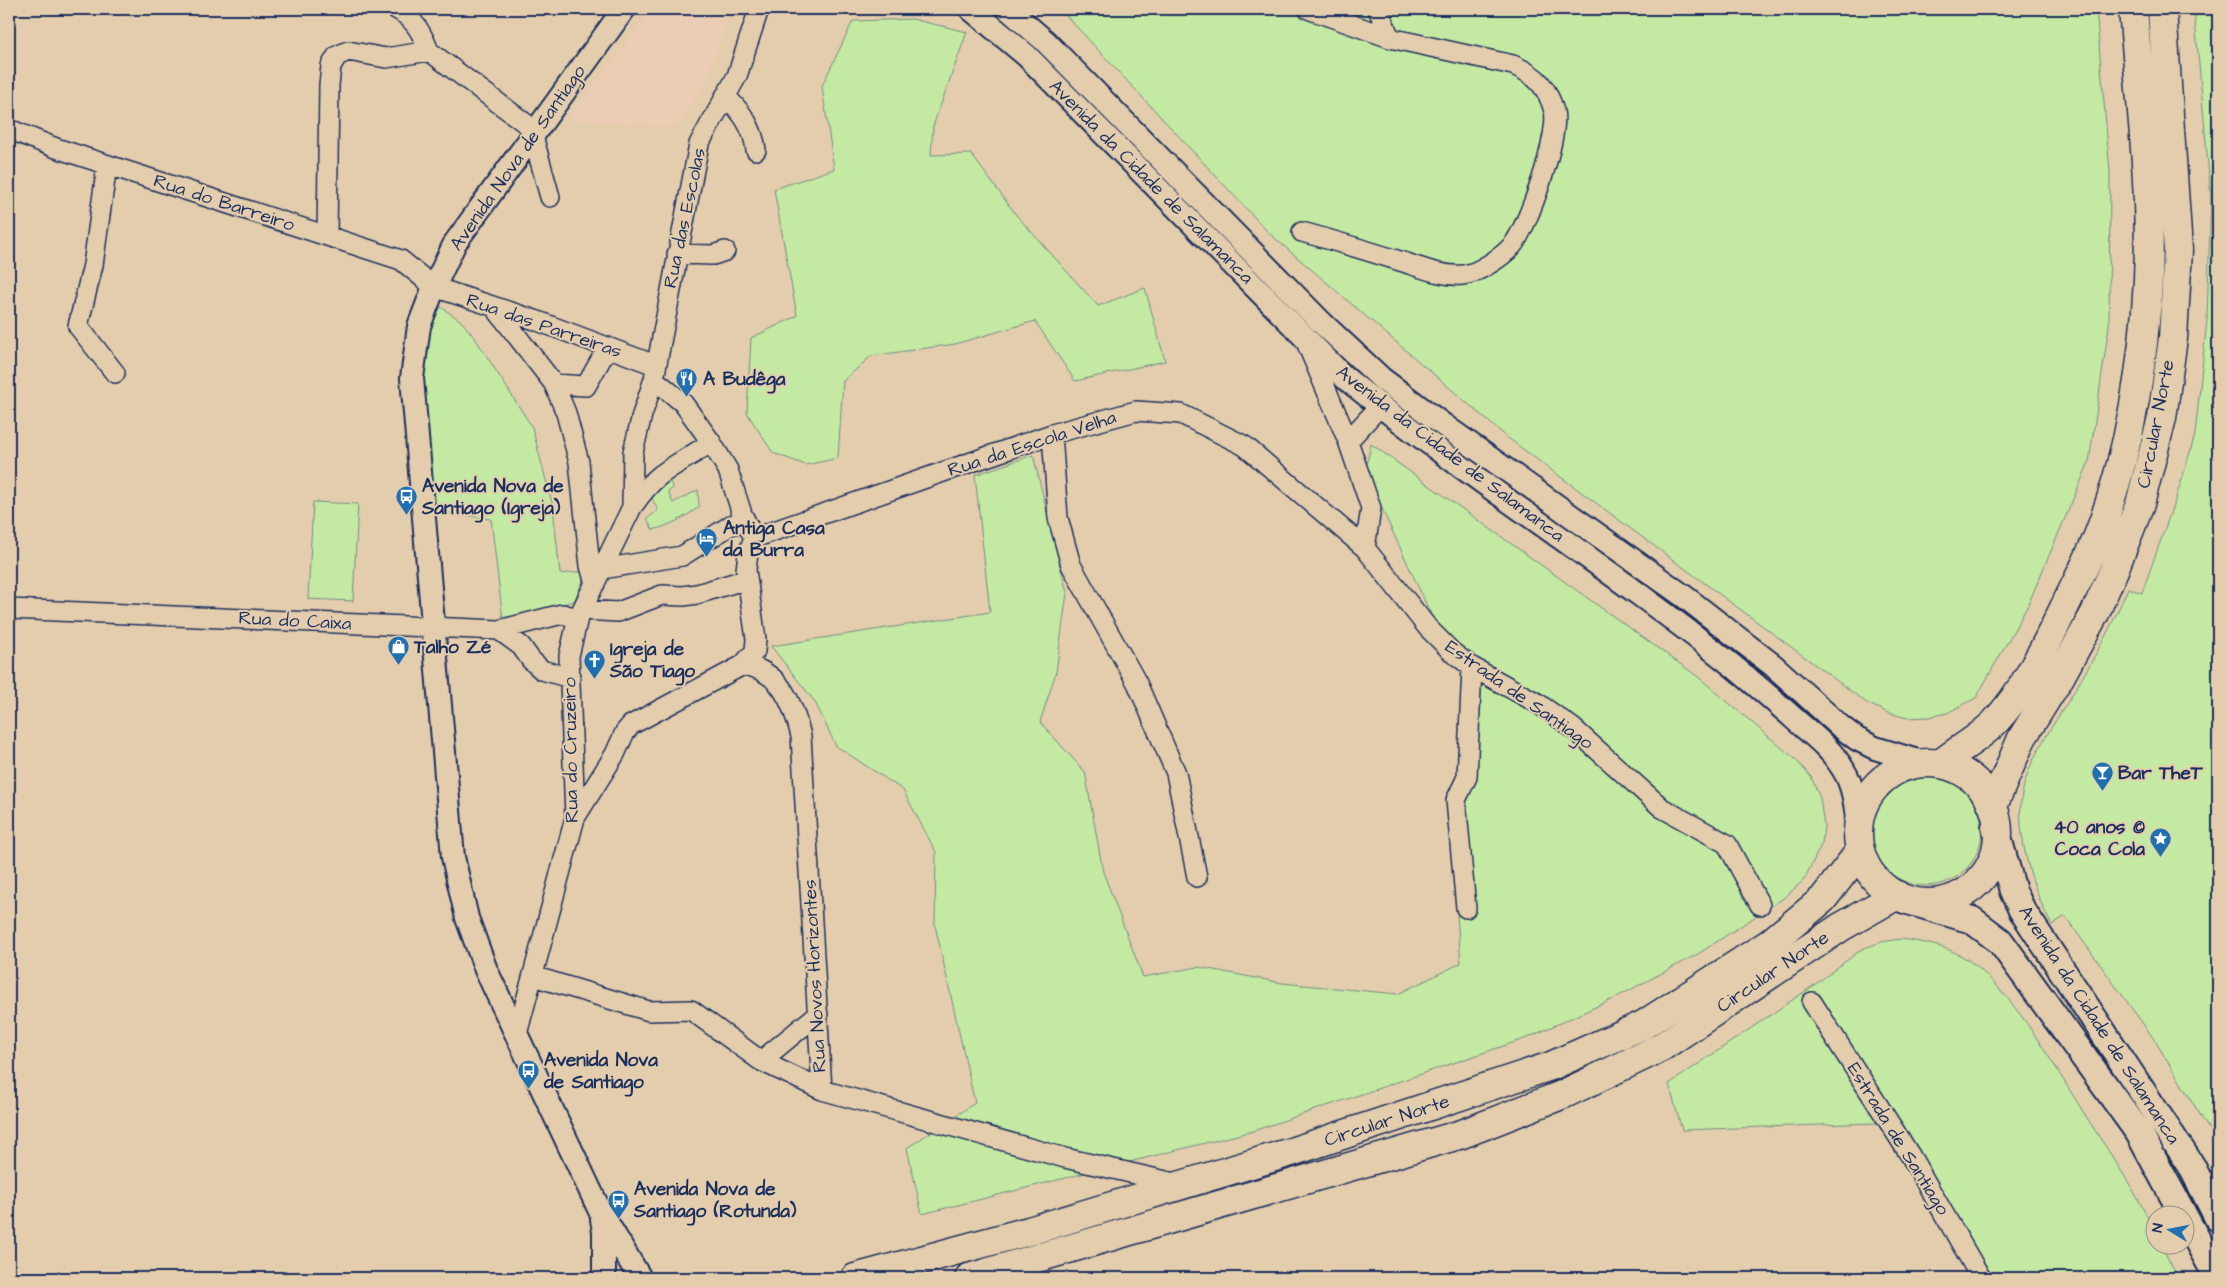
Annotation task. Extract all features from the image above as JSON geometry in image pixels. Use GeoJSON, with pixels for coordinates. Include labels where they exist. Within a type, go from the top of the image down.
{"type":"FeatureCollection","features":[{"type":"Feature","properties":{"kind":"main road","name":"Circular Norte"},"geometry":{"type":"LineString","coordinates":[[1932,763],[1955,752],[1979,737],[1995,723],[2008,707],[2037,661],[2082,572],[2101,528],[2129,431],[2138,380],[2148,278],[2145,166],[2133,9]]}},
{"type":"Feature","properties":{"kind":"main road","name":"Circular Norte"},"geometry":{"type":"LineString","coordinates":[[1994,816],[2022,738],[2082,637],[2114,570],[2140,504],[2162,418],[2175,319],[2178,250],[2162,9]]}},
{"type":"Feature","properties":{"kind":"main road"},"geometry":{"type":"LineString","coordinates":[[1932,763],[1966,774],[1982,787],[1994,816],[1996,850],[1987,871],[1971,888],[1951,900],[1928,903],[1901,897],[1885,889],[1869,872],[1859,839],[1863,808],[1877,785],[1887,776],[1905,767],[1932,763]]}},
{"type":"Feature","properties":{"kind":"main road","name":"Avenida da Cidade de Salamanca"},"geometry":{"type":"LineString","coordinates":[[1994,816],[2014,891],[2022,910],[2191,1165],[2218,1218]]}},
{"type":"Feature","properties":{"kind":"main road","name":"Circular Norte"},"geometry":{"type":"LineString","coordinates":[[855,1278],[1029,1232],[1294,1151],[1551,1066],[1643,1025],[1770,943],[1823,899],[1859,839]]}},
{"type":"Feature","properties":{"kind":"main road","name":"Circular Norte"},"geometry":{"type":"LineString","coordinates":[[969,1278],[1462,1134],[1564,1094],[1660,1048],[1841,926],[1901,897]]}},
{"type":"Feature","properties":{"kind":"main road","name":"Avenida da Cidade de Salamanca"},"geometry":{"type":"LineString","coordinates":[[1901,897],[1972,920],[2000,941],[2139,1133],[2177,1204]]}},
{"type":"Feature","properties":{"kind":"main road","name":"Avenida da Cidade de Salamanca"},"geometry":{"type":"LineString","coordinates":[[2194,1234],[2218,1278]]}},
{"type":"Feature","properties":{"kind":"street"},"geometry":{"type":"LineString","coordinates":[[396,9],[413,22],[422,34],[429,51],[535,134],[550,197]]}},
{"type":"Feature","properties":{"kind":"street","name":"Avenida Nova de Santiago"},"geometry":{"type":"LineString","coordinates":[[624,9],[455,242],[434,287],[419,326],[412,378],[453,857],[467,918],[486,970],[600,1211],[640,1278]]}},
{"type":"Feature","properties":{"kind":"street","name":"Rua das Escolas"},"geometry":{"type":"LineString","coordinates":[[632,507],[633,452],[654,372],[699,144],[737,76],[759,9]]}},
{"type":"Feature","properties":{"kind":"street","name":"Avenida da Cidade de Salamanca"},"geometry":{"type":"LineString","coordinates":[[971,9],[1027,56],[1344,377],[1525,514],[1675,620],[1754,683],[1824,745],[1844,770],[1854,798],[1859,839]]}},
{"type":"Feature","properties":{"kind":"street","name":"Avenida da Cidade de Salamanca"},"geometry":{"type":"LineString","coordinates":[[1008,9],[1044,41],[1322,323],[1382,379],[1685,597],[1774,666],[1841,727],[1857,739],[1875,748],[1932,763]]}},
{"type":"Feature","properties":{"kind":"street"},"geometry":{"type":"LineString","coordinates":[[1302,232],[1438,272],[1464,275],[1490,264],[1512,246],[1527,216],[1552,146],[1555,113],[1546,91],[1532,74],[1513,65],[1390,38],[1308,9]]}},
{"type":"Feature","properties":{"kind":"street"},"geometry":{"type":"LineString","coordinates":[[1378,9],[1390,38]]}},
{"type":"Feature","properties":{"kind":"street"},"geometry":{"type":"LineString","coordinates":[[327,236],[331,66],[337,56],[348,51],[386,58],[429,51]]}},
{"type":"Feature","properties":{"kind":"street"},"geometry":{"type":"LineString","coordinates":[[725,96],[737,107],[750,127],[756,150]]}},
{"type":"Feature","properties":{"kind":"street","name":"Rua do Barreiro"},"geometry":{"type":"LineString","coordinates":[[9,129],[107,165],[401,260],[434,287]]}},
{"type":"Feature","properties":{"kind":"street"},"geometry":{"type":"LineString","coordinates":[[107,165],[93,265],[78,326],[115,373]]}},
{"type":"Feature","properties":{"kind":"street"},"geometry":{"type":"LineString","coordinates":[[677,254],[713,255],[725,251]]}},
{"type":"Feature","properties":{"kind":"street","name":"Rua das Parreiras"},"geometry":{"type":"LineString","coordinates":[[434,287],[522,316],[608,348],[654,372],[683,402],[728,470],[733,491],[754,538]]}},
{"type":"Feature","properties":{"kind":"street"},"geometry":{"type":"LineString","coordinates":[[496,309],[554,384],[566,413],[579,462],[590,566],[598,577],[682,556],[731,526],[745,521]]}},
{"type":"Feature","properties":{"kind":"street"},"geometry":{"type":"LineString","coordinates":[[1305,338],[1348,441],[1371,508],[1366,548]]}},
{"type":"Feature","properties":{"kind":"street"},"geometry":{"type":"LineString","coordinates":[[554,384],[586,386],[608,348]]}},
{"type":"Feature","properties":{"kind":"street"},"geometry":{"type":"LineString","coordinates":[[1348,441],[1380,406]]}},
{"type":"Feature","properties":{"kind":"street","name":"Rua da Escola Velha"},"geometry":{"type":"LineString","coordinates":[[754,538],[1052,434],[1136,411],[1181,414],[1245,446],[1366,548]]}},
{"type":"Feature","properties":{"kind":"street"},"geometry":{"type":"LineString","coordinates":[[1052,434],[1058,518],[1070,565],[1137,683],[1176,773],[1197,877]]}},
{"type":"Feature","properties":{"kind":"street"},"geometry":{"type":"LineString","coordinates":[[632,507],[647,487],[660,476],[711,442]]}},
{"type":"Feature","properties":{"kind":"street","name":"Rua do Cruzeiro"},"geometry":{"type":"LineString","coordinates":[[517,1034],[575,818],[569,656],[580,614],[632,507]]}},
{"type":"Feature","properties":{"kind":"street"},"geometry":{"type":"LineString","coordinates":[[575,818],[615,754],[625,732],[631,725],[743,665],[755,651],[756,639],[746,570],[748,553],[754,538]]}},
{"type":"Feature","properties":{"kind":"street","name":"Estrada de Santiago"},"geometry":{"type":"LineString","coordinates":[[1366,548],[1428,628],[1452,652],[1472,667],[1553,714],[1573,728],[1662,808],[1727,844],[1760,905]]}},
{"type":"Feature","properties":{"kind":"street","name":"Rua do Caixa"},"geometry":{"type":"LineString","coordinates":[[9,609],[499,630],[562,614],[618,612],[662,595],[683,596],[697,594],[747,578]]}},
{"type":"Feature","properties":{"kind":"street"},"geometry":{"type":"LineString","coordinates":[[499,630],[520,646],[542,670],[570,678]]}},
{"type":"Feature","properties":{"kind":"street","name":"Rua Novos Horizontes"},"geometry":{"type":"LineString","coordinates":[[533,976],[649,1010],[691,1010],[761,1061],[822,1090],[801,736],[795,712],[786,691],[766,672],[755,666],[743,665]]}},
{"type":"Feature","properties":{"kind":"street"},"geometry":{"type":"LineString","coordinates":[[1466,908],[1456,800],[1467,777],[1472,667]]}},
{"type":"Feature","properties":{"kind":"street","name":"Estrada de Santiago"},"geometry":{"type":"LineString","coordinates":[[1812,1002],[1910,1154],[1981,1278]]}},
{"type":"Feature","properties":{"kind":"street"},"geometry":{"type":"LineString","coordinates":[[761,1061],[818,1014]]}},
{"type":"Feature","properties":{"kind":"street"},"geometry":{"type":"LineString","coordinates":[[822,1090],[1065,1158],[1183,1185]]}},
{"type":"Feature","properties":{"kind":"street","name":"Avenida Nova de Santiago"},"geometry":{"type":"LineString","coordinates":[[600,1211],[604,1232],[604,1278]]}},
{"type":"Feature","properties":{"kind":"shaded area"},"geometry":{"type":"Polygon","coordinates":[[[652,9],[731,9],[704,85],[677,128],[568,120],[652,9]]]}},
{"type":"Feature","properties":{"kind":"green space"},"geometry":{"type":"Polygon","coordinates":[[[1060,9],[2096,9],[2110,172],[2109,326],[2089,462],[2027,607],[1976,698],[1947,713],[1929,717],[1908,718],[1888,713],[1867,703],[1508,438],[1270,234],[1060,9]]]}},
{"type":"Feature","properties":{"kind":"green space"},"geometry":{"type":"Polygon","coordinates":[[[2194,9],[2218,9],[2218,1144],[2154,1039],[2065,916],[2052,925],[2038,896],[2027,861],[2023,843],[2020,809],[2026,779],[2037,752],[2097,653],[2128,588],[2142,593],[2180,486],[2195,435],[2207,320],[2211,198],[2194,9]]]}},
{"type":"Feature","properties":{"kind":"green space"},"geometry":{"type":"Polygon","coordinates":[[[912,19],[967,32],[933,126],[931,155],[971,154],[1017,216],[1098,306],[1145,288],[1165,361],[1075,381],[1035,321],[955,344],[871,356],[843,381],[838,458],[806,465],[773,453],[747,413],[751,338],[797,316],[774,189],[834,169],[822,86],[853,21],[912,19]]]}},
{"type":"Feature","properties":{"kind":"green space"},"geometry":{"type":"Polygon","coordinates":[[[441,307],[461,321],[475,338],[532,427],[553,507],[560,574],[587,571],[574,601],[503,620],[491,519],[449,513],[433,514],[422,383],[430,325],[441,307]]]}},
{"type":"Feature","properties":{"kind":"green space"},"geometry":{"type":"Polygon","coordinates":[[[1371,444],[1697,676],[1795,759],[1811,777],[1820,798],[1824,826],[1822,843],[1804,880],[1785,897],[1698,954],[1613,999],[1527,1038],[1253,1131],[922,1214],[907,1148],[975,1103],[935,925],[936,852],[903,790],[836,746],[815,702],[771,646],[990,612],[975,475],[1033,455],[1067,593],[1056,672],[1040,722],[1085,772],[1103,872],[1143,977],[1198,967],[1282,983],[1398,994],[1461,963],[1457,915],[1476,908],[1464,802],[1478,664],[1436,625],[1377,498],[1366,468],[1371,444]]]}},
{"type":"Feature","properties":{"kind":"green space"},"geometry":{"type":"Polygon","coordinates":[[[666,475],[673,488],[668,492],[673,503],[698,490],[699,507],[677,521],[653,530],[647,519],[658,510],[648,491],[666,475]]]}},
{"type":"Feature","properties":{"kind":"green space"},"geometry":{"type":"Polygon","coordinates":[[[313,502],[358,504],[353,601],[308,599],[313,502]]]}},
{"type":"Feature","properties":{"kind":"green space"},"geometry":{"type":"Polygon","coordinates":[[[1926,774],[1947,778],[1966,790],[1978,809],[1982,830],[1978,851],[1966,870],[1947,882],[1926,886],[1905,882],[1886,870],[1874,851],[1870,830],[1874,809],[1886,790],[1905,778],[1926,774]]]}},
{"type":"Feature","properties":{"kind":"green space"},"geometry":{"type":"Polygon","coordinates":[[[1900,939],[1944,948],[1974,964],[1998,988],[2013,1005],[2040,1043],[2132,1188],[2144,1210],[2144,1254],[2166,1254],[2178,1278],[1989,1278],[1901,1122],[1682,1130],[1669,1084],[1813,986],[1862,949],[1881,942],[1900,939]]]}},
{"type":"Feature","properties":{"kind":"place","name":"A Budêga"},"geometry":{"type":"Point","coordinates":[687,398]}},
{"type":"Feature","properties":{"kind":"place","name":"Avenida Nova de Santiago (Igreja)"},"geometry":{"type":"Point","coordinates":[406,516]}},
{"type":"Feature","properties":{"kind":"place","name":"Antiga Casa da Burra"},"geometry":{"type":"Point","coordinates":[707,558]}},
{"type":"Feature","properties":{"kind":"place","name":"Talho Zé"},"geometry":{"type":"Point","coordinates":[398,666]}},
{"type":"Feature","properties":{"kind":"place","name":"Igreja de São Tiago"},"geometry":{"type":"Point","coordinates":[594,679]}},
{"type":"Feature","properties":{"kind":"place","name":"Bar TheT"},"geometry":{"type":"Point","coordinates":[2102,792]}},
{"type":"Feature","properties":{"kind":"place","name":"40 anos © Coca Cola"},"geometry":{"type":"Point","coordinates":[2161,857]}},
{"type":"Feature","properties":{"kind":"place","name":"Avenida Nova de Santiago"},"geometry":{"type":"Point","coordinates":[528,1090]}},
{"type":"Feature","properties":{"kind":"place","name":"Avenida Nova de Santiago (Rotunda)"},"geometry":{"type":"Point","coordinates":[618,1219]}}]}
